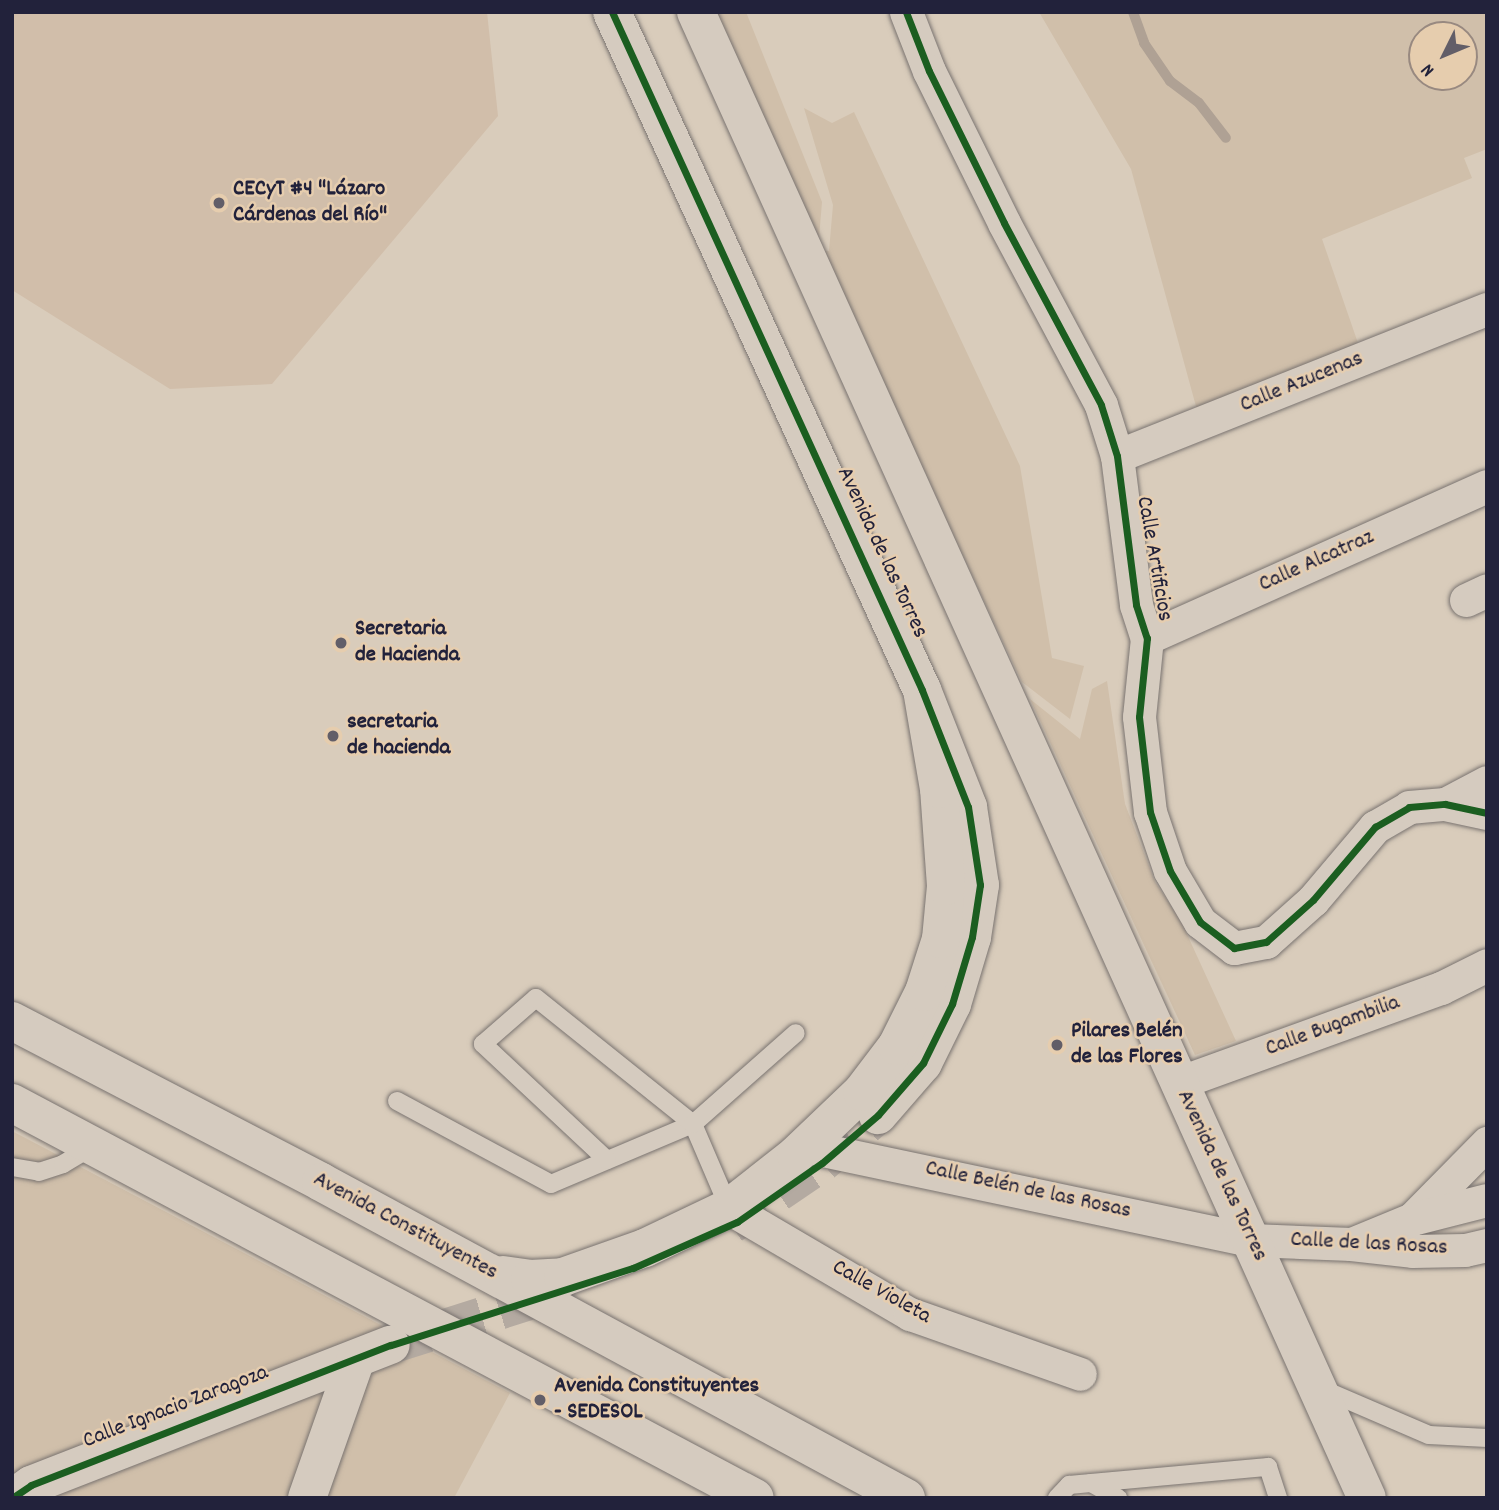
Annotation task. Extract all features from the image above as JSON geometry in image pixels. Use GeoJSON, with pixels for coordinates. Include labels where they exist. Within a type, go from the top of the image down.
{"type":"FeatureCollection","features":[{"type":"Feature","properties":{"kind":"main road","name":"Avenida de las Torres"},"geometry":{"type":"LineString","coordinates":[[612,12],[922,690],[968,807],[980,885],[972,937],[952,1004],[923,1063],[878,1115]]}},
{"type":"Feature","properties":{"kind":"main road","name":"Avenida de las Torres"},"geometry":{"type":"LineString","coordinates":[[696,12],[1367,1498]]}},
{"type":"Feature","properties":{"kind":"main road"},"geometry":{"type":"LineString","coordinates":[[487,1272],[530,1279],[563,1277],[645,1248],[729,1208],[804,1146],[862,1092],[897,1046],[924,992],[941,939],[946,886],[939,789],[922,690]]}},
{"type":"Feature","properties":{"kind":"main road","name":"Avenida Constituyentes"},"geometry":{"type":"LineString","coordinates":[[12,1021],[487,1272],[906,1498]]}},
{"type":"Feature","properties":{"kind":"main road"},"geometry":{"type":"LineString","coordinates":[[12,1103],[755,1498]]}},
{"type":"Feature","properties":{"kind":"main road"},"geometry":{"type":"LineString","coordinates":[[307,1498],[356,1359],[391,1345]]}},
{"type":"Feature","properties":{"kind":"main road","name":"Calle Ignacio Zaragoza"},"geometry":{"type":"LineString","coordinates":[[12,1498],[32,1485],[356,1359]]}},
{"type":"Feature","properties":{"kind":"street","name":"Calle Artificios"},"geometry":{"type":"LineString","coordinates":[[906,12],[929,71],[1004,223],[1101,405],[1117,456],[1136,605],[1147,638],[1139,717],[1150,812],[1170,871],[1200,922],[1234,948],[1266,942],[1313,900],[1375,827],[1409,807],[1444,804],[1487,813]]}},
{"type":"Feature","properties":{"kind":"street","name":"Calle Azucenas"},"geometry":{"type":"LineString","coordinates":[[1117,456],[1487,309]]}},
{"type":"Feature","properties":{"kind":"street","name":"Calle Alcatraz"},"geometry":{"type":"LineString","coordinates":[[1147,638],[1487,486]]}},
{"type":"Feature","properties":{"kind":"street"},"geometry":{"type":"LineString","coordinates":[[1444,804],[1487,782]]}},
{"type":"Feature","properties":{"kind":"street","name":"Calle Bugambilia"},"geometry":{"type":"LineString","coordinates":[[1178,1083],[1441,988],[1487,965]]}},
{"type":"Feature","properties":{"kind":"street"},"geometry":{"type":"LineString","coordinates":[[1412,1219],[1487,1143]]}},
{"type":"Feature","properties":{"kind":"street","name":"Calle Belén de las Rosas"},"geometry":{"type":"LineString","coordinates":[[804,1146],[1251,1240]]}},
{"type":"Feature","properties":{"kind":"street"},"geometry":{"type":"LineString","coordinates":[[1351,1244],[1412,1219],[1487,1200]]}},
{"type":"Feature","properties":{"kind":"street","name":"Calle Violeta"},"geometry":{"type":"LineString","coordinates":[[729,1208],[910,1314],[1080,1374]]}},
{"type":"Feature","properties":{"kind":"street","name":"Calle de las Rosas"},"geometry":{"type":"LineString","coordinates":[[1251,1240],[1351,1244],[1412,1251],[1465,1250],[1487,1245]]}},
{"type":"Feature","properties":{"kind":"lane"},"geometry":{"type":"LineString","coordinates":[[607,1160],[484,1044],[536,998],[694,1124],[729,1208]]}},
{"type":"Feature","properties":{"kind":"lane"},"geometry":{"type":"LineString","coordinates":[[397,1101],[551,1184],[694,1124],[796,1033]]}},
{"type":"Feature","properties":{"kind":"lane"},"geometry":{"type":"LineString","coordinates":[[12,1167],[40,1172],[63,1164],[93,1146]]}},
{"type":"Feature","properties":{"kind":"lane"},"geometry":{"type":"LineString","coordinates":[[1315,1385],[1429,1436],[1487,1438]]}},
{"type":"Feature","properties":{"kind":"lane"},"geometry":{"type":"LineString","coordinates":[[1057,1498],[1069,1485],[1268,1467],[1278,1498]]}},
{"type":"Feature","properties":{"kind":"lane"},"geometry":{"type":"LineString","coordinates":[[1091,1483],[1118,1498]]}},
{"type":"Feature","properties":{"kind":"shaded area","name":"CECyT #4 \"Lázaro Cárdenas del Río\""},"geometry":{"type":"Polygon","coordinates":[[[12,12],[487,12],[498,116],[272,384],[170,389],[12,290],[12,12]]]}},
{"type":"Feature","properties":{"kind":"shaded area"},"geometry":{"type":"Polygon","coordinates":[[[709,12],[746,12],[822,202],[819,238],[709,12]]]}},
{"type":"Feature","properties":{"kind":"shaded area"},"geometry":{"type":"Polygon","coordinates":[[[1039,12],[1487,12],[1487,149],[1464,158],[1472,178],[1322,239],[1359,346],[1197,410],[1131,169],[1039,12]]]}},
{"type":"Feature","properties":{"kind":"shaded area"},"geometry":{"type":"Polygon","coordinates":[[[804,108],[832,123],[854,112],[1020,466],[1052,658],[1084,666],[1070,719],[1022,682],[819,250],[829,251],[833,205],[804,108]]]}},
{"type":"Feature","properties":{"kind":"shaded area"},"geometry":{"type":"Polygon","coordinates":[[[1107,681],[1125,804],[1155,882],[1180,919],[1236,1041],[1195,1055],[1030,699],[1080,739],[1092,689],[1107,681]]]}},
{"type":"Feature","properties":{"kind":"shaded area"},"geometry":{"type":"Polygon","coordinates":[[[12,1131],[510,1393],[454,1498],[12,1498],[12,1131]]]}},
{"type":"Feature","properties":{"kind":"waterway"},"geometry":{"type":"LineString","coordinates":[[1133,12],[1144,43],[1170,81],[1199,103],[1226,138]]}},
{"type":"Feature","properties":{"kind":"tunnel"},"geometry":{"type":"LineString","coordinates":[[731,1225],[822,1163],[878,1115]]}},
{"type":"Feature","properties":{"kind":"tunnel"},"geometry":{"type":"LineString","coordinates":[[391,1345],[561,1291]]}},
{"type":"Feature","properties":{"kind":"cycle path"},"geometry":{"type":"LineString","coordinates":[[12,1498],[31,1485],[391,1345],[633,1268],[737,1222],[822,1163],[878,1115],[923,1063],[952,1004],[972,937],[980,885],[968,807],[922,690],[612,12]]}},
{"type":"Feature","properties":{"kind":"cycle path"},"geometry":{"type":"LineString","coordinates":[[906,12],[929,71],[1004,223],[1101,405],[1117,456],[1136,605],[1147,638],[1139,717],[1150,812],[1170,871],[1200,922],[1234,948],[1266,942],[1313,900],[1375,827],[1409,807],[1445,804],[1487,813]]}},
{"type":"Feature","properties":{"kind":"place","name":"CECyT #4 \"Lázaro Cárdenas del Río\""},"geometry":{"type":"Point","coordinates":[219,203]}},
{"type":"Feature","properties":{"kind":"place","name":"Secretaria de Hacienda"},"geometry":{"type":"Point","coordinates":[341,643]}},
{"type":"Feature","properties":{"kind":"place","name":"secretaria de hacienda"},"geometry":{"type":"Point","coordinates":[333,736]}},
{"type":"Feature","properties":{"kind":"place","name":"Pilares Belén de las Flores"},"geometry":{"type":"Point","coordinates":[1057,1045]}},
{"type":"Feature","properties":{"kind":"place","name":"Avenida Constituyentes - SEDESOL"},"geometry":{"type":"Point","coordinates":[540,1400]}}]}
